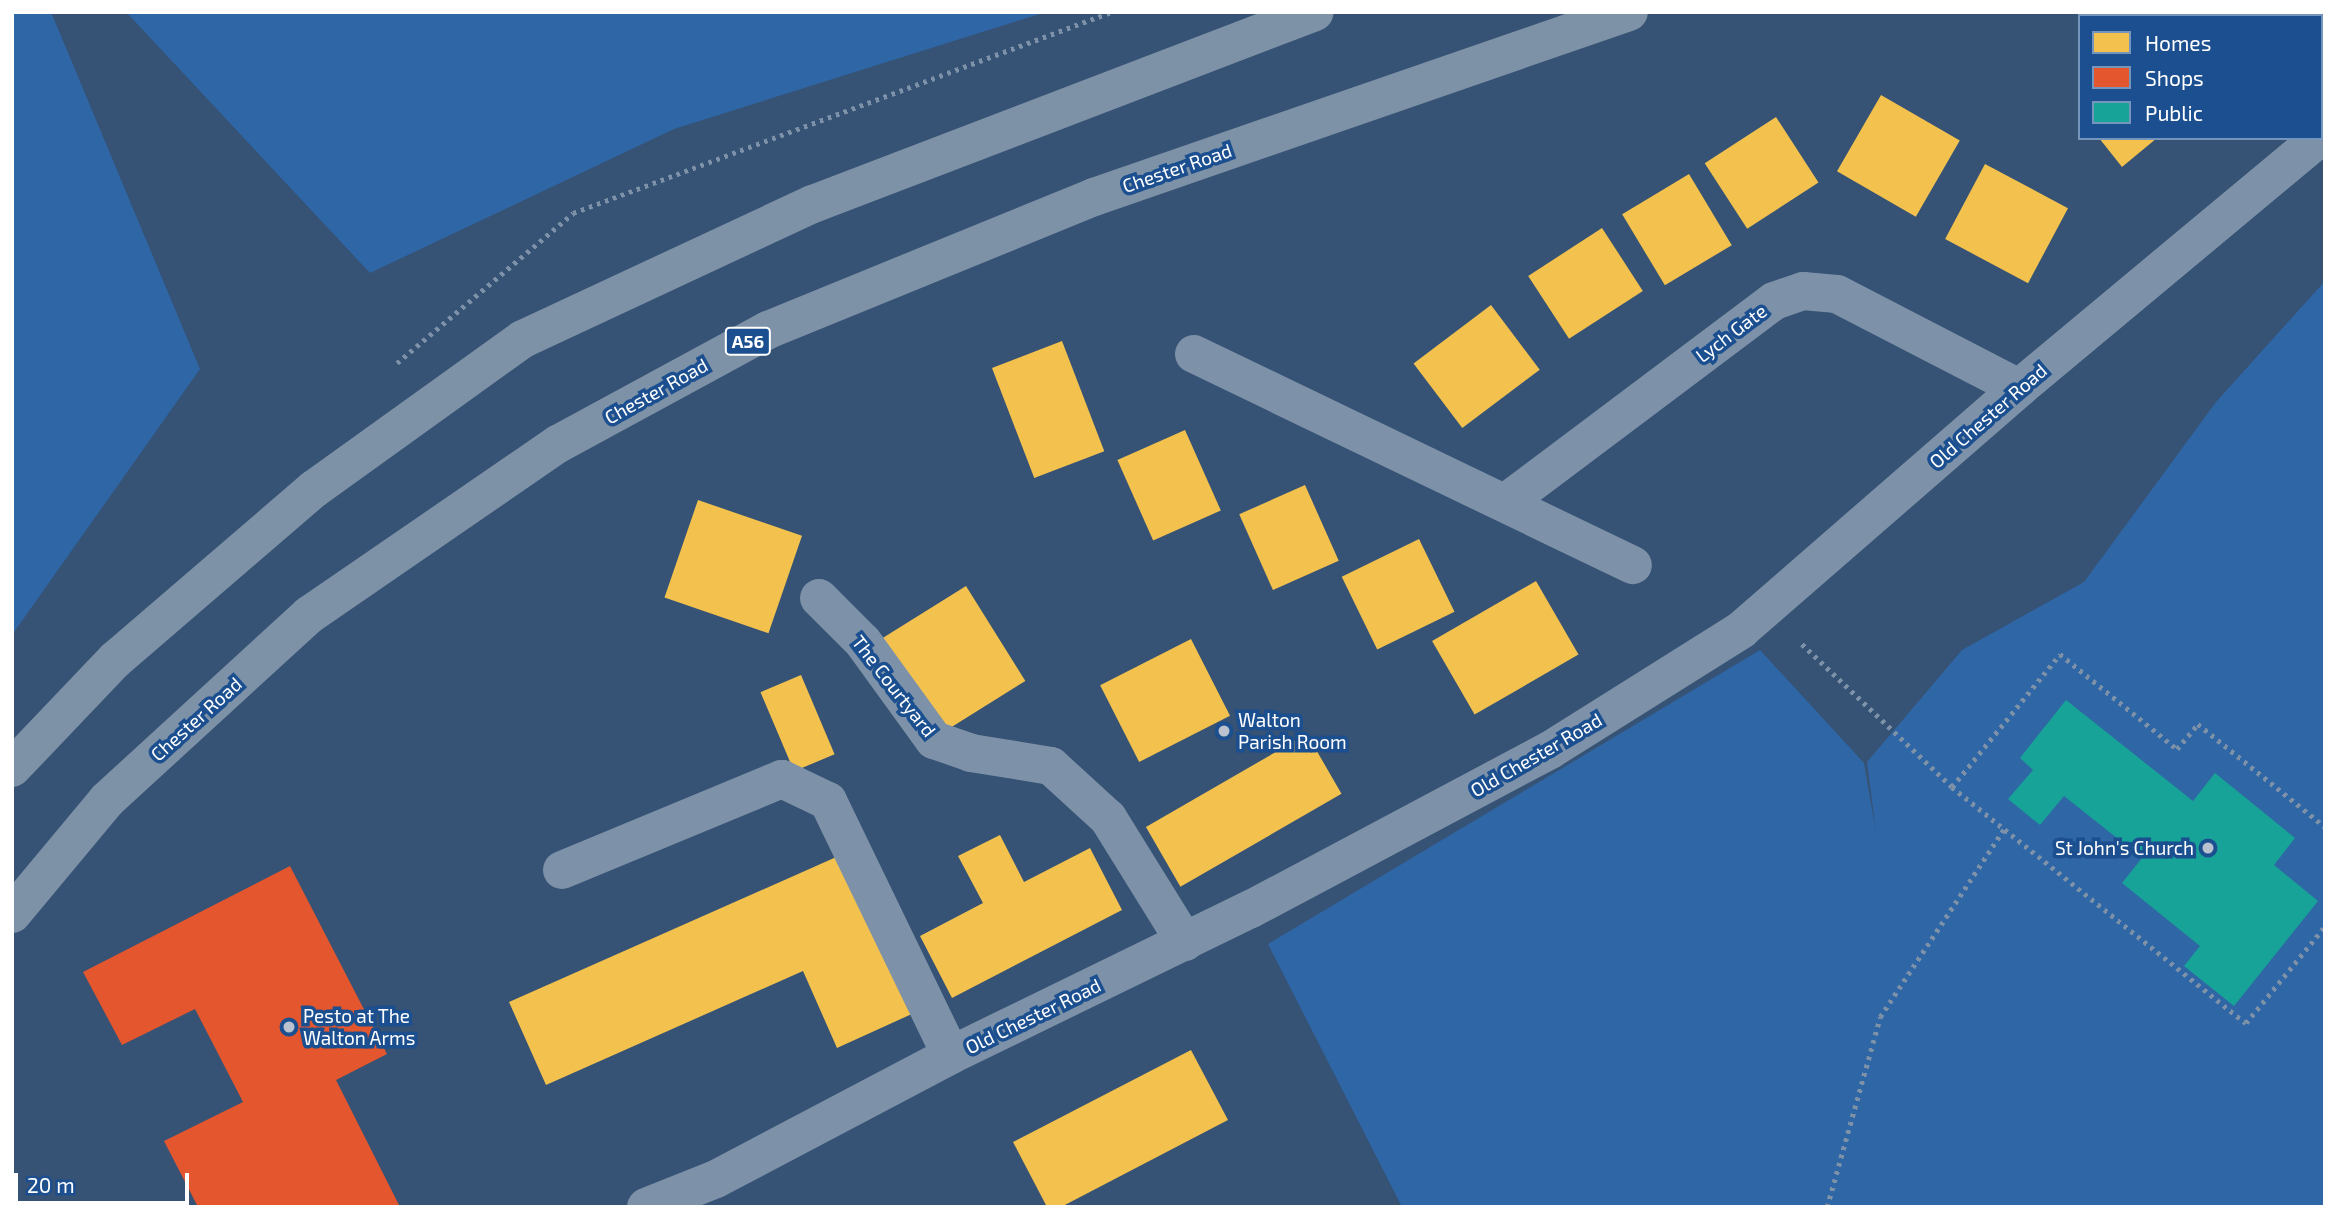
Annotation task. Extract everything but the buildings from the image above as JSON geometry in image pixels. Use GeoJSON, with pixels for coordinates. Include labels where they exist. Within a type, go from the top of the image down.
{"type":"FeatureCollection","features":[{"type":"Feature","properties":{"kind":"highway"},"geometry":{"type":"LineString","coordinates":[[12,768],[115,660],[314,489],[523,339],[813,204],[1315,12]]}},
{"type":"Feature","properties":{"kind":"highway","name":"Chester Road"},"geometry":{"type":"LineString","coordinates":[[12,914],[107,800],[309,615],[558,444],[768,330],[1082,202],[1629,12]]}},
{"type":"Feature","properties":{"kind":"street","name":"Old Chester Road"},"geometry":{"type":"LineString","coordinates":[[646,1207],[716,1179],[951,1055],[1185,942],[1550,750],[1741,630],[2019,388],[2317,140]]}},
{"type":"Feature","properties":{"kind":"street","name":"Lych Gate"},"geometry":{"type":"LineString","coordinates":[[1505,503],[1774,301],[1803,291],[1837,294],[2019,388]]}},
{"type":"Feature","properties":{"kind":"street"},"geometry":{"type":"LineString","coordinates":[[1194,354],[1633,565]]}},
{"type":"Feature","properties":{"kind":"street","name":"The Courtyard"},"geometry":{"type":"LineString","coordinates":[[819,598],[863,642],[934,740],[971,753],[1051,766],[1108,818],[1185,942]]}},
{"type":"Feature","properties":{"kind":"street"},"geometry":{"type":"LineString","coordinates":[[562,870],[782,779],[828,801],[951,1055]]}},
{"type":"Feature","properties":{"kind":"path"},"geometry":{"type":"LineString","coordinates":[[1766,608],[1952,787],[2246,1023],[2325,926]]}},
{"type":"Feature","properties":{"kind":"path"},"geometry":{"type":"LineString","coordinates":[[1952,787],[2060,654],[2177,749],[2198,724],[2325,827]]}},
{"type":"Feature","properties":{"kind":"path"},"geometry":{"type":"LineString","coordinates":[[1827,1207],[1881,1017],[2004,830]]}},
{"type":"Feature","properties":{"kind":"shaded area"},"geometry":{"type":"Polygon","coordinates":[[[12,12],[51,12],[200,369],[12,635],[12,12]]]}},
{"type":"Feature","properties":{"kind":"shaded area"},"geometry":{"type":"Polygon","coordinates":[[[126,12],[1046,12],[674,129],[370,273],[126,12]]]}},
{"type":"Feature","properties":{"kind":"shaded area"},"geometry":{"type":"Polygon","coordinates":[[[2325,281],[2325,1207],[1402,1207],[1268,944],[1760,650],[1864,763],[1876,832],[1867,762],[1962,650],[2084,582],[2216,402],[2325,281]]]}},
{"type":"Feature","properties":{"kind":"place","name":"Walton Parish Room"},"geometry":{"type":"Point","coordinates":[1224,731]}},
{"type":"Feature","properties":{"kind":"place","name":"St John's Church"},"geometry":{"type":"Point","coordinates":[2208,848]}},
{"type":"Feature","properties":{"kind":"place","name":"Pesto at The Walton Arms"},"geometry":{"type":"Point","coordinates":[289,1027]}}]}
